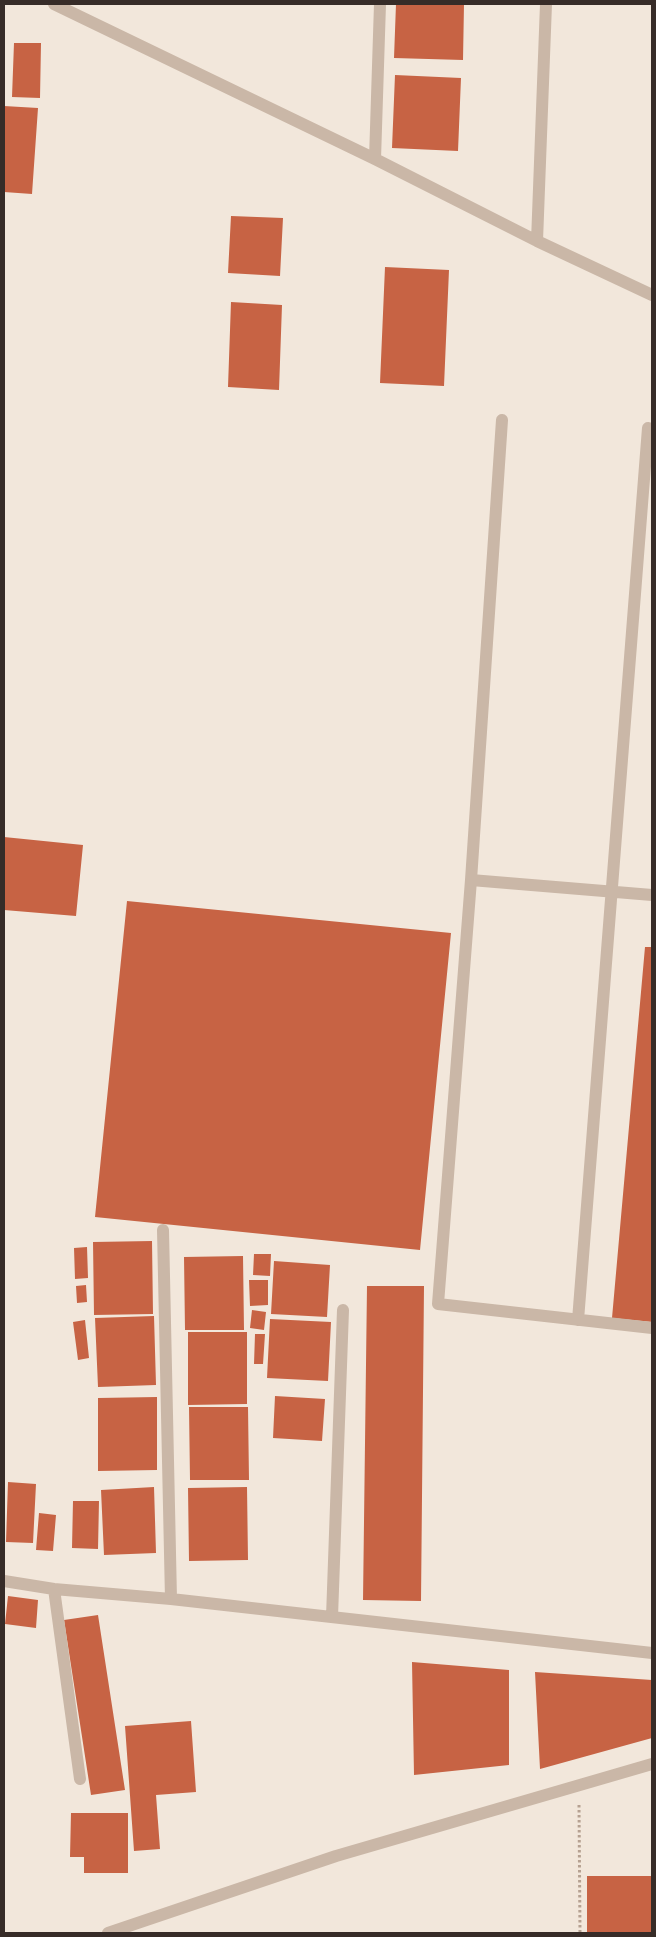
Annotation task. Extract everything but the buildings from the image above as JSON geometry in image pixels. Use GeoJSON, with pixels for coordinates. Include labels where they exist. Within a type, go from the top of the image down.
{"type":"FeatureCollection","features":[{"type":"Feature","properties":{"kind":"street"},"geometry":{"type":"LineString","coordinates":[[54,4],[375,159],[537,241],[652,295]]}},
{"type":"Feature","properties":{"kind":"street"},"geometry":{"type":"LineString","coordinates":[[375,159],[380,4]]}},
{"type":"Feature","properties":{"kind":"street"},"geometry":{"type":"LineString","coordinates":[[537,241],[546,4]]}},
{"type":"Feature","properties":{"kind":"street"},"geometry":{"type":"LineString","coordinates":[[502,420],[471,880],[438,1304],[652,1328]]}},
{"type":"Feature","properties":{"kind":"street"},"geometry":{"type":"LineString","coordinates":[[578,1320],[648,428]]}},
{"type":"Feature","properties":{"kind":"street"},"geometry":{"type":"LineString","coordinates":[[471,880],[652,895]]}},
{"type":"Feature","properties":{"kind":"street"},"geometry":{"type":"LineString","coordinates":[[163,1230],[171,1599]]}},
{"type":"Feature","properties":{"kind":"street"},"geometry":{"type":"LineString","coordinates":[[332,1617],[343,1310]]}},
{"type":"Feature","properties":{"kind":"street"},"geometry":{"type":"LineString","coordinates":[[4,1581],[54,1589],[171,1599],[652,1653]]}},
{"type":"Feature","properties":{"kind":"street"},"geometry":{"type":"LineString","coordinates":[[54,1589],[80,1779]]}},
{"type":"Feature","properties":{"kind":"street"},"geometry":{"type":"LineString","coordinates":[[108,1933],[336,1856],[652,1764]]}},
{"type":"Feature","properties":{"kind":"path"},"geometry":{"type":"LineString","coordinates":[[579,1784],[580,1933]]}}]}
